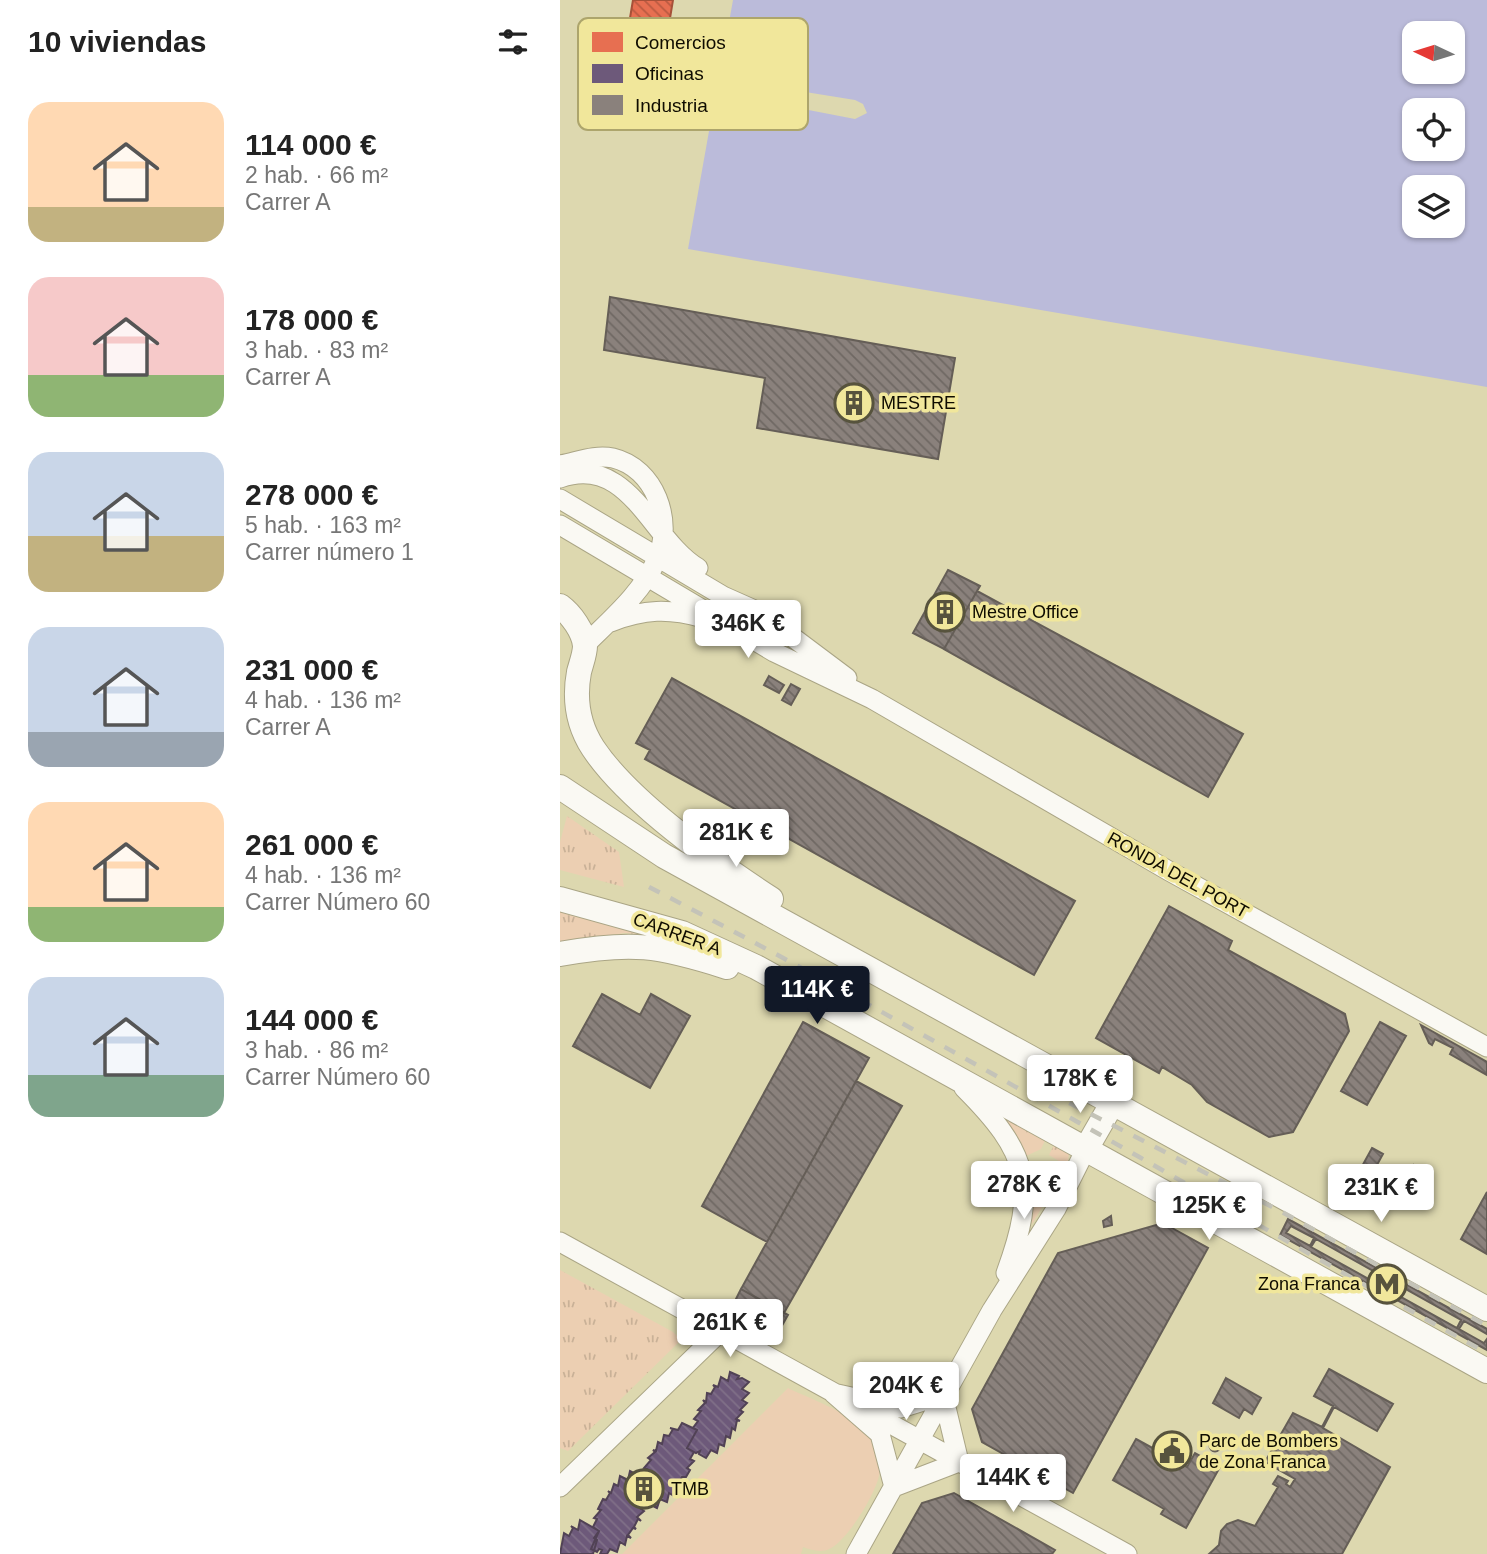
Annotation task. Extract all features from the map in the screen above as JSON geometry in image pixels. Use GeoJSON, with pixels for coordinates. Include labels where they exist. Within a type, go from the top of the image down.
{"type":"FeatureCollection","features":[{"type":"Feature","properties":{"kind":"main road"},"geometry":{"type":"LineString","coordinates":[[560,606],[574,620],[585,645],[577,687],[578,713],[593,748],[611,771],[663,820],[763,894],[894,981]]}},
{"type":"Feature","properties":{"kind":"main road"},"geometry":{"type":"LineString","coordinates":[[560,672],[585,645]]}},
{"type":"Feature","properties":{"kind":"main road"},"geometry":{"type":"LineString","coordinates":[[560,787],[664,856],[1487,1309]]}},
{"type":"Feature","properties":{"kind":"main road","name":"CARRER A"},"geometry":{"type":"LineString","coordinates":[[560,899],[682,933],[800,990],[1487,1371]]}},
{"type":"Feature","properties":{"kind":"main road"},"geometry":{"type":"LineString","coordinates":[[560,954],[614,945],[658,947],[800,990]]}},
{"type":"Feature","properties":{"kind":"main road"},"geometry":{"type":"LineString","coordinates":[[1086,1149],[1113,1102]]}},
{"type":"Feature","properties":{"kind":"street"},"geometry":{"type":"LineString","coordinates":[[560,465],[598,457],[614,458],[637,470],[658,497],[662,512],[659,557],[647,577],[585,645]]}},
{"type":"Feature","properties":{"kind":"street"},"geometry":{"type":"LineString","coordinates":[[560,478],[584,474],[616,484],[643,506],[662,535],[686,560],[759,612]]}},
{"type":"Feature","properties":{"kind":"street","name":"RONDA DEL PORT"},"geometry":{"type":"LineString","coordinates":[[560,499],[723,596],[759,612],[872,699]]}},
{"type":"Feature","properties":{"kind":"street","name":"RONDA DEL PORT"},"geometry":{"type":"LineString","coordinates":[[560,525],[774,652],[872,699],[1133,850],[1487,1046]]}},
{"type":"Feature","properties":{"kind":"street"},"geometry":{"type":"LineString","coordinates":[[606,623],[641,611],[683,612],[731,626]]}},
{"type":"Feature","properties":{"kind":"street"},"geometry":{"type":"LineString","coordinates":[[952,1076],[996,1119],[1007,1136],[1024,1179],[1021,1232],[992,1310]]}},
{"type":"Feature","properties":{"kind":"street"},"geometry":{"type":"LineString","coordinates":[[856,1554],[992,1310],[1056,1209],[1086,1149]]}},
{"type":"Feature","properties":{"kind":"street"},"geometry":{"type":"LineString","coordinates":[[560,1242],[1127,1554]]}},
{"type":"Feature","properties":{"kind":"street"},"geometry":{"type":"LineString","coordinates":[[560,1487],[721,1331]]}},
{"type":"Feature","properties":{"kind":"street"},"geometry":{"type":"LineString","coordinates":[[833,1393],[901,1408],[943,1395]]}},
{"type":"Feature","properties":{"kind":"street"},"geometry":{"type":"LineString","coordinates":[[833,1393],[880,1434],[894,1487]]}},
{"type":"Feature","properties":{"kind":"street"},"geometry":{"type":"LineString","coordinates":[[943,1395],[959,1462]]}},
{"type":"Feature","properties":{"kind":"street"},"geometry":{"type":"LineString","coordinates":[[894,1487],[959,1462]]}},
{"type":"Feature","properties":{"kind":"green space"},"geometry":{"type":"Polygon","coordinates":[[[567,816],[619,852],[624,887],[560,870],[560,842],[567,816]]]}},
{"type":"Feature","properties":{"kind":"green space"},"geometry":{"type":"Polygon","coordinates":[[[560,908],[670,937],[625,933],[560,942],[560,908]]]}},
{"type":"Feature","properties":{"kind":"green space"},"geometry":{"type":"Polygon","coordinates":[[[1001,1116],[1046,1138],[1041,1149],[1024,1157],[1001,1116]]]}},
{"type":"Feature","properties":{"kind":"green space"},"geometry":{"type":"Polygon","coordinates":[[[1055,1143],[1069,1154],[1067,1166],[1049,1155],[1055,1143]]]}},
{"type":"Feature","properties":{"kind":"green space"},"geometry":{"type":"Polygon","coordinates":[[[1039,1161],[1062,1174],[1032,1224],[1026,1165],[1039,1161]]]}},
{"type":"Feature","properties":{"kind":"green space"},"geometry":{"type":"Polygon","coordinates":[[[560,1270],[673,1332],[681,1340],[568,1451],[560,1448],[560,1270]]]}},
{"type":"Feature","properties":{"kind":"green space"},"geometry":{"type":"Polygon","coordinates":[[[788,1388],[856,1422],[865,1429],[874,1444],[880,1468],[879,1477],[862,1513],[845,1536],[829,1549],[820,1551],[803,1547],[801,1554],[622,1554],[788,1388]]]}},
{"type":"Feature","properties":{"kind":"water"},"geometry":{"type":"Polygon","coordinates":[[[733,0],[1487,0],[1487,387],[688,249],[709,130],[808,130],[808,110],[855,119],[867,113],[863,104],[855,100],[808,92],[808,18],[730,18],[733,0]]]}},
{"type":"Feature","properties":{"kind":"building: Comercios"},"geometry":{"type":"Polygon","coordinates":[[[633,0],[673,0],[670,18],[630,18],[633,0]]]}},
{"type":"Feature","properties":{"kind":"building: Oficinas"},"geometry":{"type":"Polygon","coordinates":[[[730,1372],[739,1376],[737,1379],[742,1378],[749,1382],[742,1389],[749,1393],[742,1400],[747,1403],[740,1410],[743,1412],[736,1419],[740,1421],[737,1420],[735,1430],[732,1428],[730,1438],[726,1436],[724,1446],[719,1444],[717,1453],[711,1450],[706,1458],[699,1454],[700,1451],[696,1453],[687,1448],[697,1430],[693,1428],[698,1421],[694,1419],[705,1403],[703,1400],[706,1402],[707,1393],[711,1394],[715,1387],[713,1385],[718,1387],[721,1377],[728,1381],[730,1372]]]}},
{"type":"Feature","properties":{"kind":"building: Oficinas","name":"TMB"},"geometry":{"type":"Polygon","coordinates":[[[682,1423],[697,1430],[687,1448],[694,1452],[690,1459],[694,1461],[687,1468],[690,1470],[686,1477],[682,1477],[678,1485],[680,1487],[677,1485],[674,1496],[669,1493],[667,1502],[660,1499],[657,1508],[645,1502],[641,1509],[644,1511],[637,1517],[641,1521],[638,1519],[634,1527],[636,1529],[633,1528],[628,1535],[631,1538],[627,1536],[625,1545],[620,1542],[617,1552],[610,1549],[607,1554],[600,1554],[602,1550],[597,1552],[591,1549],[599,1531],[593,1527],[597,1519],[594,1518],[601,1510],[598,1509],[603,1499],[606,1500],[610,1493],[608,1491],[611,1493],[614,1484],[618,1486],[620,1476],[628,1480],[630,1471],[643,1478],[647,1469],[644,1468],[651,1460],[648,1458],[655,1452],[653,1450],[656,1451],[658,1442],[662,1444],[664,1435],[669,1436],[673,1429],[670,1428],[678,1430],[682,1423]]]}},
{"type":"Feature","properties":{"kind":"building: Oficinas"},"geometry":{"type":"Polygon","coordinates":[[[580,1520],[599,1531],[594,1538],[597,1540],[593,1554],[560,1554],[564,1533],[569,1536],[573,1528],[571,1526],[578,1530],[580,1520]]]}},
{"type":"Feature","properties":{"kind":"building: Industria","name":"MESTRE"},"geometry":{"type":"Polygon","coordinates":[[[610,297],[955,358],[938,459],[757,428],[765,378],[604,350],[610,297]]]}},
{"type":"Feature","properties":{"kind":"building: Industria","name":"Mestre Office"},"geometry":{"type":"Polygon","coordinates":[[[948,570],[980,586],[944,649],[913,633],[948,570]]]}},
{"type":"Feature","properties":{"kind":"building: Industria"},"geometry":{"type":"Polygon","coordinates":[[[977,591],[1243,734],[1208,797],[944,649],[977,591]]]}},
{"type":"Feature","properties":{"kind":"building: Industria"},"geometry":{"type":"Polygon","coordinates":[[[769,676],[784,685],[779,693],[764,685],[769,676]]]}},
{"type":"Feature","properties":{"kind":"building: Industria"},"geometry":{"type":"Polygon","coordinates":[[[672,678],[1075,901],[1034,975],[645,759],[650,750],[636,743],[672,678]]]}},
{"type":"Feature","properties":{"kind":"building: Industria"},"geometry":{"type":"Polygon","coordinates":[[[791,684],[800,689],[791,705],[782,700],[791,684]]]}},
{"type":"Feature","properties":{"kind":"building: Industria"},"geometry":{"type":"Polygon","coordinates":[[[1169,906],[1232,941],[1228,950],[1345,1014],[1349,1031],[1293,1132],[1269,1137],[1207,1102],[1192,1085],[1162,1067],[1159,1073],[1096,1038],[1169,906]]]}},
{"type":"Feature","properties":{"kind":"building: Industria"},"geometry":{"type":"Polygon","coordinates":[[[602,994],[640,1015],[651,994],[690,1016],[650,1088],[573,1046],[602,994]]]}},
{"type":"Feature","properties":{"kind":"building: Industria"},"geometry":{"type":"Polygon","coordinates":[[[803,1022],[869,1058],[767,1242],[702,1206],[803,1022]]]}},
{"type":"Feature","properties":{"kind":"building: Industria"},"geometry":{"type":"Polygon","coordinates":[[[1380,1022],[1406,1036],[1367,1105],[1341,1091],[1380,1022]]]}},
{"type":"Feature","properties":{"kind":"building: Industria"},"geometry":{"type":"Polygon","coordinates":[[[1421,1025],[1487,1062],[1487,1075],[1450,1054],[1453,1048],[1435,1039],[1432,1045],[1429,1043],[1421,1025]]]}},
{"type":"Feature","properties":{"kind":"building: Industria"},"geometry":{"type":"Polygon","coordinates":[[[856,1081],[902,1106],[784,1313],[741,1289],[856,1081]]]}},
{"type":"Feature","properties":{"kind":"building: Industria"},"geometry":{"type":"Polygon","coordinates":[[[1372,1148],[1383,1154],[1366,1185],[1355,1179],[1372,1148]]]}},
{"type":"Feature","properties":{"kind":"building: Industria"},"geometry":{"type":"Polygon","coordinates":[[[1414,1165],[1429,1174],[1421,1188],[1406,1180],[1414,1165]]]}},
{"type":"Feature","properties":{"kind":"building: Industria"},"geometry":{"type":"Polygon","coordinates":[[[1487,1192],[1487,1254],[1461,1239],[1487,1192]]]}},
{"type":"Feature","properties":{"kind":"building: Industria"},"geometry":{"type":"Polygon","coordinates":[[[1111,1216],[1112,1225],[1104,1227],[1103,1221],[1111,1216]]]}},
{"type":"Feature","properties":{"kind":"building: Industria"},"geometry":{"type":"Polygon","coordinates":[[[1288,1219],[1487,1329],[1487,1334],[1464,1321],[1459,1329],[1484,1343],[1487,1339],[1487,1350],[1280,1235],[1288,1219]],[[1291,1226],[1286,1233],[1310,1246],[1314,1238],[1291,1226]],[[1316,1239],[1311,1247],[1457,1328],[1461,1320],[1316,1239]]]}},
{"type":"Feature","properties":{"kind":"building: Industria"},"geometry":{"type":"Polygon","coordinates":[[[1163,1223],[1208,1248],[1073,1493],[982,1442],[972,1409],[1058,1253],[1163,1223]]]}},
{"type":"Feature","properties":{"kind":"building: Industria"},"geometry":{"type":"Polygon","coordinates":[[[741,1289],[788,1315],[779,1331],[732,1307],[741,1289]]]}},
{"type":"Feature","properties":{"kind":"building: Industria"},"geometry":{"type":"Polygon","coordinates":[[[1329,1369],[1393,1404],[1377,1431],[1334,1407],[1323,1428],[1390,1467],[1342,1554],[1209,1554],[1219,1545],[1221,1531],[1227,1524],[1238,1520],[1255,1526],[1278,1487],[1273,1484],[1278,1476],[1288,1481],[1286,1484],[1290,1487],[1295,1479],[1265,1462],[1293,1413],[1322,1427],[1333,1406],[1314,1396],[1329,1369]]]}},
{"type":"Feature","properties":{"kind":"building: Industria"},"geometry":{"type":"Polygon","coordinates":[[[1226,1378],[1261,1398],[1252,1414],[1244,1409],[1239,1418],[1213,1403],[1226,1378]]]}},
{"type":"Feature","properties":{"kind":"building: Industria"},"geometry":{"type":"Polygon","coordinates":[[[1136,1439],[1187,1467],[1195,1453],[1220,1467],[1186,1528],[1161,1514],[1164,1509],[1113,1480],[1136,1439]]]}},
{"type":"Feature","properties":{"kind":"building: Industria"},"geometry":{"type":"Polygon","coordinates":[[[1215,1441],[1219,1442],[1219,1450],[1215,1451],[1211,1450],[1210,1446],[1211,1442],[1215,1441]]]}},
{"type":"Feature","properties":{"kind":"building: Industria"},"geometry":{"type":"Polygon","coordinates":[[[954,1493],[1055,1550],[1052,1554],[893,1554],[922,1503],[954,1493]]]}},
{"type":"Feature","properties":{"kind":"railway"},"geometry":{"type":"LineString","coordinates":[[649,887],[965,1058],[1487,1353]]}},
{"type":"Feature","properties":{"kind":"railway"},"geometry":{"type":"LineString","coordinates":[[1048,1092],[1282,1212],[1487,1326]]}},
{"type":"Feature","properties":{"kind":"place","name":"MESTRE"},"geometry":{"type":"Point","coordinates":[854,403]}},
{"type":"Feature","properties":{"kind":"place","name":"Mestre Office"},"geometry":{"type":"Point","coordinates":[945,612]}},
{"type":"Feature","properties":{"kind":"place","name":"Zona Franca"},"geometry":{"type":"Point","coordinates":[1387,1284]}},
{"type":"Feature","properties":{"kind":"place","name":"Parc de Bombers de Zona Franca"},"geometry":{"type":"Point","coordinates":[1172,1451]}},
{"type":"Feature","properties":{"kind":"place","name":"TMB"},"geometry":{"type":"Point","coordinates":[644,1489]}}]}
